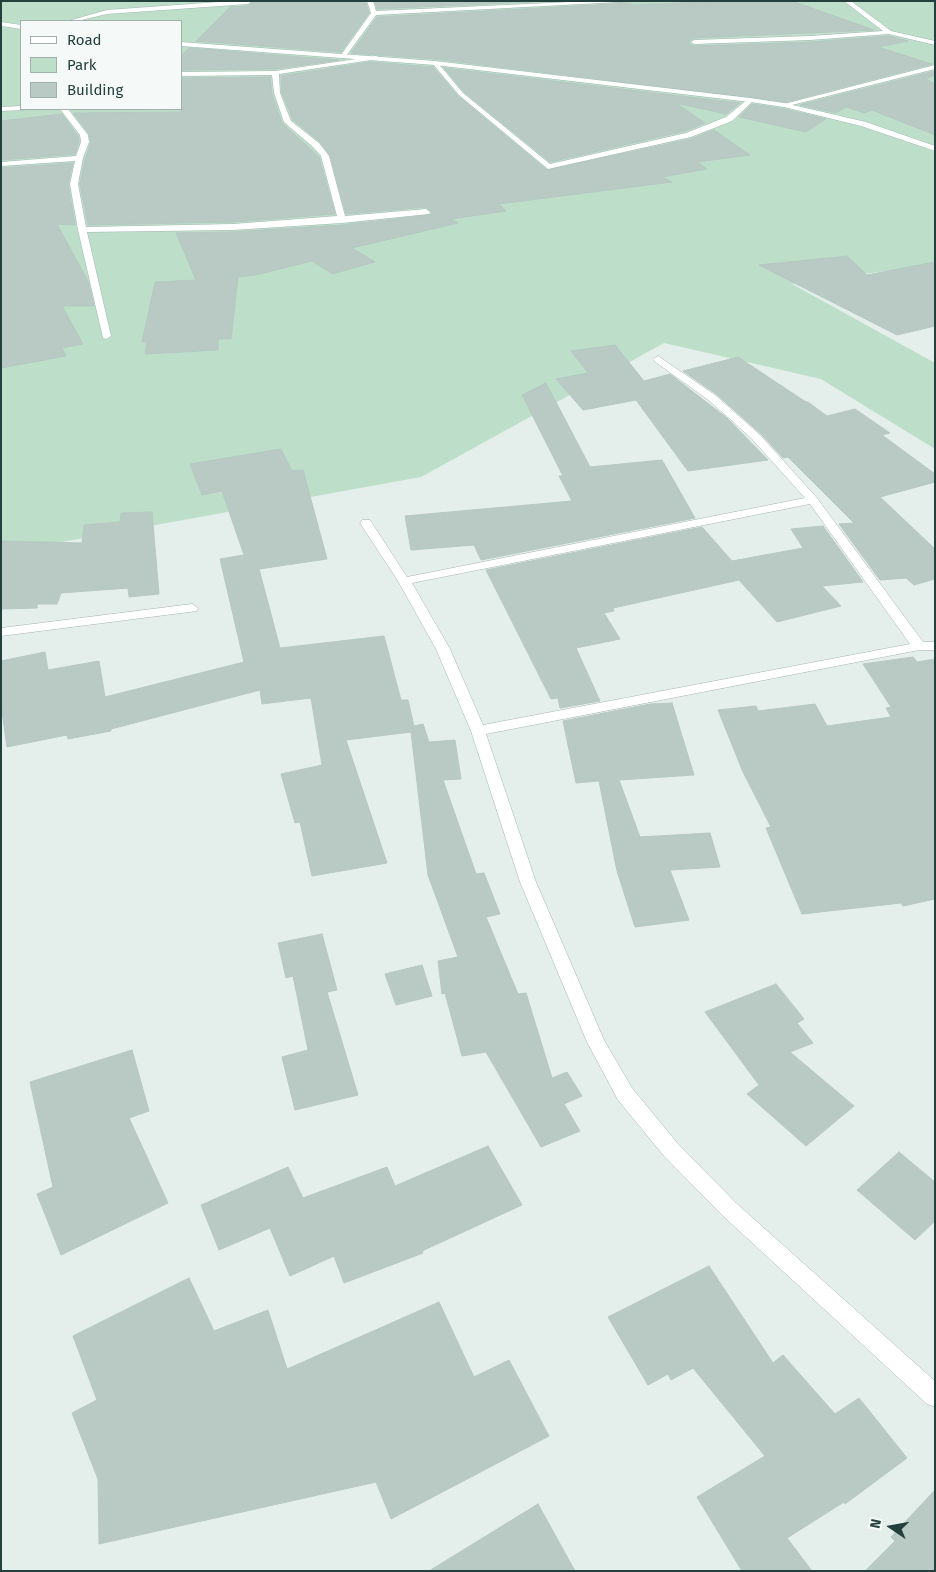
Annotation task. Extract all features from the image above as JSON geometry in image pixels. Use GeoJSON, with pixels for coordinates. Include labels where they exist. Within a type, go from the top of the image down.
{"type":"FeatureCollection","features":[{"type":"Feature","properties":{"kind":"street"},"geometry":{"type":"LineString","coordinates":[[370,1],[374,13]]}},
{"type":"Feature","properties":{"kind":"street"},"geometry":{"type":"LineString","coordinates":[[374,13],[547,3],[634,1]]}},
{"type":"Feature","properties":{"kind":"street"},"geometry":{"type":"LineString","coordinates":[[847,1],[890,32]]}},
{"type":"Feature","properties":{"kind":"street"},"geometry":{"type":"LineString","coordinates":[[75,20],[107,12],[248,2]]}},
{"type":"Feature","properties":{"kind":"street"},"geometry":{"type":"LineString","coordinates":[[344,55],[374,13]]}},
{"type":"Feature","properties":{"kind":"street"},"geometry":{"type":"LineString","coordinates":[[1,24],[20,27]]}},
{"type":"Feature","properties":{"kind":"street"},"geometry":{"type":"LineString","coordinates":[[694,42],[810,38],[890,32],[935,43]]}},
{"type":"Feature","properties":{"kind":"street"},"geometry":{"type":"LineString","coordinates":[[182,44],[435,62],[750,100],[784,105],[864,124],[935,149]]}},
{"type":"Feature","properties":{"kind":"street"},"geometry":{"type":"LineString","coordinates":[[182,74],[275,74],[376,58]]}},
{"type":"Feature","properties":{"kind":"street"},"geometry":{"type":"LineString","coordinates":[[435,62],[461,94],[548,167],[688,135],[730,119],[750,100]]}},
{"type":"Feature","properties":{"kind":"street"},"geometry":{"type":"LineString","coordinates":[[784,105],[935,66]]}},
{"type":"Feature","properties":{"kind":"street"},"geometry":{"type":"LineString","coordinates":[[275,74],[277,93],[288,122],[316,145],[325,156],[342,220]]}},
{"type":"Feature","properties":{"kind":"street"},"geometry":{"type":"LineString","coordinates":[[1,109],[20,108]]}},
{"type":"Feature","properties":{"kind":"street"},"geometry":{"type":"LineString","coordinates":[[65,110],[84,135],[85,142],[79,158],[74,184],[82,230],[106,336]]}},
{"type":"Feature","properties":{"kind":"street"},"geometry":{"type":"LineString","coordinates":[[1,164],[79,158]]}},
{"type":"Feature","properties":{"kind":"street"},"geometry":{"type":"LineString","coordinates":[[82,230],[233,227],[426,212]]}},
{"type":"Feature","properties":{"kind":"street"},"geometry":{"type":"LineString","coordinates":[[658,359],[711,397],[732,415],[756,438],[813,500],[919,646]]}},
{"type":"Feature","properties":{"kind":"street"},"geometry":{"type":"LineString","coordinates":[[404,581],[813,500]]}},
{"type":"Feature","properties":{"kind":"street"},"geometry":{"type":"LineString","coordinates":[[366,524],[404,581],[442,649],[478,731],[528,882],[596,1042],[625,1094],[672,1150],[729,1209],[935,1396]]}},
{"type":"Feature","properties":{"kind":"street"},"geometry":{"type":"LineString","coordinates":[[1,632],[192,608]]}},
{"type":"Feature","properties":{"kind":"street"},"geometry":{"type":"LineString","coordinates":[[478,731],[919,646],[935,646]]}},
{"type":"Feature","properties":{"kind":"green space"},"geometry":{"type":"Polygon","coordinates":[[[1,1],[935,1],[935,264],[792,284],[935,363],[935,449],[821,379],[664,343],[421,477],[1,553],[1,1]]]}},
{"type":"Feature","properties":{"kind":"building"},"geometry":{"type":"Polygon","coordinates":[[[253,1],[365,1],[369,13],[341,52],[196,41],[230,7],[248,6],[253,1]]]}},
{"type":"Feature","properties":{"kind":"building"},"geometry":{"type":"Polygon","coordinates":[[[375,1],[545,1],[377,9],[375,1]]]}},
{"type":"Feature","properties":{"kind":"building"},"geometry":{"type":"Polygon","coordinates":[[[726,1],[792,1],[874,30],[694,38],[689,41],[690,44],[694,46],[810,42],[889,36],[908,41],[878,47],[932,64],[786,102],[435,59],[351,53],[377,17],[631,3],[631,5],[726,1]]]}},
{"type":"Feature","properties":{"kind":"building"},"geometry":{"type":"Polygon","coordinates":[[[189,48],[339,60],[275,69],[182,70],[182,55],[189,48]]]}},
{"type":"Feature","properties":{"kind":"building"},"geometry":{"type":"Polygon","coordinates":[[[370,62],[433,67],[458,96],[547,170],[691,139],[714,130],[750,155],[697,162],[707,169],[662,177],[672,182],[499,204],[506,211],[451,219],[458,223],[352,248],[375,262],[332,274],[312,261],[256,275],[238,277],[231,339],[218,339],[218,350],[145,354],[147,342],[142,342],[155,282],[196,280],[176,233],[233,232],[342,225],[431,215],[432,212],[426,207],[346,214],[330,155],[320,142],[293,120],[282,93],[281,76],[370,62]]]}},
{"type":"Feature","properties":{"kind":"building"},"geometry":{"type":"Polygon","coordinates":[[[444,68],[740,103],[726,114],[676,103],[705,123],[685,131],[550,162],[464,92],[444,68]]]}},
{"type":"Feature","properties":{"kind":"building"},"geometry":{"type":"Polygon","coordinates":[[[935,71],[935,75],[926,79],[935,84],[935,135],[872,110],[864,113],[846,107],[836,113],[800,105],[935,71]]]}},
{"type":"Feature","properties":{"kind":"building"},"geometry":{"type":"Polygon","coordinates":[[[270,77],[272,94],[282,123],[319,157],[335,214],[233,222],[88,225],[80,184],[91,142],[89,134],[73,113],[181,112],[182,78],[270,77]]]}},
{"type":"Feature","properties":{"kind":"building"},"geometry":{"type":"Polygon","coordinates":[[[752,104],[826,119],[806,132],[739,117],[752,104]]]}},
{"type":"Feature","properties":{"kind":"building"},"geometry":{"type":"Polygon","coordinates":[[[62,114],[78,136],[79,142],[75,154],[1,160],[1,121],[62,114]]]}},
{"type":"Feature","properties":{"kind":"building"},"geometry":{"type":"Polygon","coordinates":[[[73,163],[68,184],[75,225],[57,224],[88,281],[94,306],[62,306],[83,344],[62,348],[66,356],[1,368],[1,168],[73,163]]]}},
{"type":"Feature","properties":{"kind":"building"},"geometry":{"type":"Polygon","coordinates":[[[847,256],[867,275],[935,262],[935,326],[897,335],[759,265],[847,256]]]}},
{"type":"Feature","properties":{"kind":"building"},"geometry":{"type":"Polygon","coordinates":[[[615,345],[644,381],[670,374],[727,418],[768,460],[688,471],[636,400],[583,410],[556,379],[588,373],[571,351],[615,345]]]}},
{"type":"Feature","properties":{"kind":"building"},"geometry":{"type":"Polygon","coordinates":[[[738,357],[827,416],[855,409],[890,433],[882,435],[935,474],[935,482],[880,497],[935,549],[935,579],[914,585],[906,578],[880,580],[839,524],[854,523],[788,457],[783,458],[761,434],[716,394],[683,371],[738,357]]]}},
{"type":"Feature","properties":{"kind":"building"},"geometry":{"type":"Polygon","coordinates":[[[546,383],[590,467],[662,460],[695,518],[481,560],[474,545],[411,550],[405,516],[572,501],[559,476],[563,476],[522,395],[546,383]]]}},
{"type":"Feature","properties":{"kind":"building"},"geometry":{"type":"Polygon","coordinates":[[[281,449],[292,471],[303,470],[327,559],[259,569],[280,648],[384,636],[401,700],[408,700],[414,726],[423,724],[429,742],[455,740],[461,779],[443,780],[476,874],[484,873],[500,914],[486,917],[518,994],[526,993],[552,1078],[567,1072],[582,1096],[564,1104],[580,1131],[541,1147],[486,1052],[462,1056],[445,993],[442,994],[438,961],[458,957],[428,875],[411,732],[346,740],[387,863],[312,876],[300,822],[295,823],[281,774],[322,765],[311,698],[262,704],[260,690],[111,729],[111,731],[68,739],[67,735],[7,747],[1,704],[1,661],[45,652],[48,670],[99,661],[105,697],[244,662],[220,559],[244,555],[222,491],[202,495],[190,464],[281,449]]]}},
{"type":"Feature","properties":{"kind":"building"},"geometry":{"type":"Polygon","coordinates":[[[152,512],[159,594],[129,597],[128,588],[61,593],[57,604],[37,604],[37,608],[1,609],[1,541],[82,543],[84,525],[120,522],[121,513],[152,512]]]}},
{"type":"Feature","properties":{"kind":"building"},"geometry":{"type":"Polygon","coordinates":[[[823,526],[863,582],[822,586],[841,606],[777,622],[739,580],[613,608],[614,611],[604,613],[620,639],[576,648],[600,701],[560,708],[558,698],[551,699],[486,570],[702,527],[732,561],[803,548],[791,529],[823,526]]]}},
{"type":"Feature","properties":{"kind":"building"},"geometry":{"type":"Polygon","coordinates":[[[913,657],[917,662],[935,659],[935,899],[903,906],[901,903],[802,914],[766,828],[771,827],[743,772],[718,710],[756,706],[758,711],[815,704],[827,726],[891,717],[886,708],[891,707],[863,664],[913,657]]]}},
{"type":"Feature","properties":{"kind":"building"},"geometry":{"type":"Polygon","coordinates":[[[672,703],[694,775],[619,780],[640,837],[710,833],[720,867],[670,870],[689,920],[635,927],[617,871],[599,781],[576,783],[563,721],[650,704],[672,703]]]}},
{"type":"Feature","properties":{"kind":"building"},"geometry":{"type":"Polygon","coordinates":[[[322,934],[337,990],[327,992],[358,1095],[295,1110],[282,1057],[308,1050],[293,976],[286,978],[278,943],[322,934]]]}},
{"type":"Feature","properties":{"kind":"building"},"geometry":{"type":"Polygon","coordinates":[[[422,965],[432,996],[396,1005],[385,974],[422,965]]]}},
{"type":"Feature","properties":{"kind":"building"},"geometry":{"type":"Polygon","coordinates":[[[776,984],[804,1019],[797,1023],[813,1043],[790,1052],[854,1106],[806,1146],[747,1094],[759,1085],[705,1012],[776,984]]]}},
{"type":"Feature","properties":{"kind":"building"},"geometry":{"type":"Polygon","coordinates":[[[132,1050],[149,1111],[129,1118],[168,1203],[61,1255],[37,1194],[53,1187],[30,1082],[132,1050]]]}},
{"type":"Feature","properties":{"kind":"building"},"geometry":{"type":"Polygon","coordinates":[[[488,1146],[522,1205],[422,1251],[423,1253],[344,1283],[334,1256],[290,1276],[270,1228],[219,1250],[201,1205],[288,1167],[303,1198],[387,1167],[395,1186],[488,1146]]]}},
{"type":"Feature","properties":{"kind":"building"},"geometry":{"type":"Polygon","coordinates":[[[899,1152],[935,1182],[935,1221],[915,1240],[857,1190],[899,1152]]]}},
{"type":"Feature","properties":{"kind":"building"},"geometry":{"type":"Polygon","coordinates":[[[709,1266],[773,1363],[783,1355],[835,1414],[859,1398],[907,1458],[845,1504],[844,1502],[787,1538],[812,1571],[742,1571],[697,1497],[765,1456],[693,1368],[671,1380],[668,1374],[648,1385],[608,1317],[709,1266]]]}},
{"type":"Feature","properties":{"kind":"building"},"geometry":{"type":"Polygon","coordinates":[[[189,1278],[214,1331],[268,1310],[287,1369],[439,1302],[474,1377],[509,1360],[549,1436],[391,1519],[376,1482],[99,1544],[98,1479],[72,1413],[97,1400],[73,1336],[189,1278]]]}},
{"type":"Feature","properties":{"kind":"building"},"geometry":{"type":"Polygon","coordinates":[[[935,1490],[935,1571],[865,1571],[895,1541],[891,1537],[935,1490]]]}},
{"type":"Feature","properties":{"kind":"building"},"geometry":{"type":"Polygon","coordinates":[[[538,1504],[575,1571],[429,1571],[538,1504]]]}}]}
